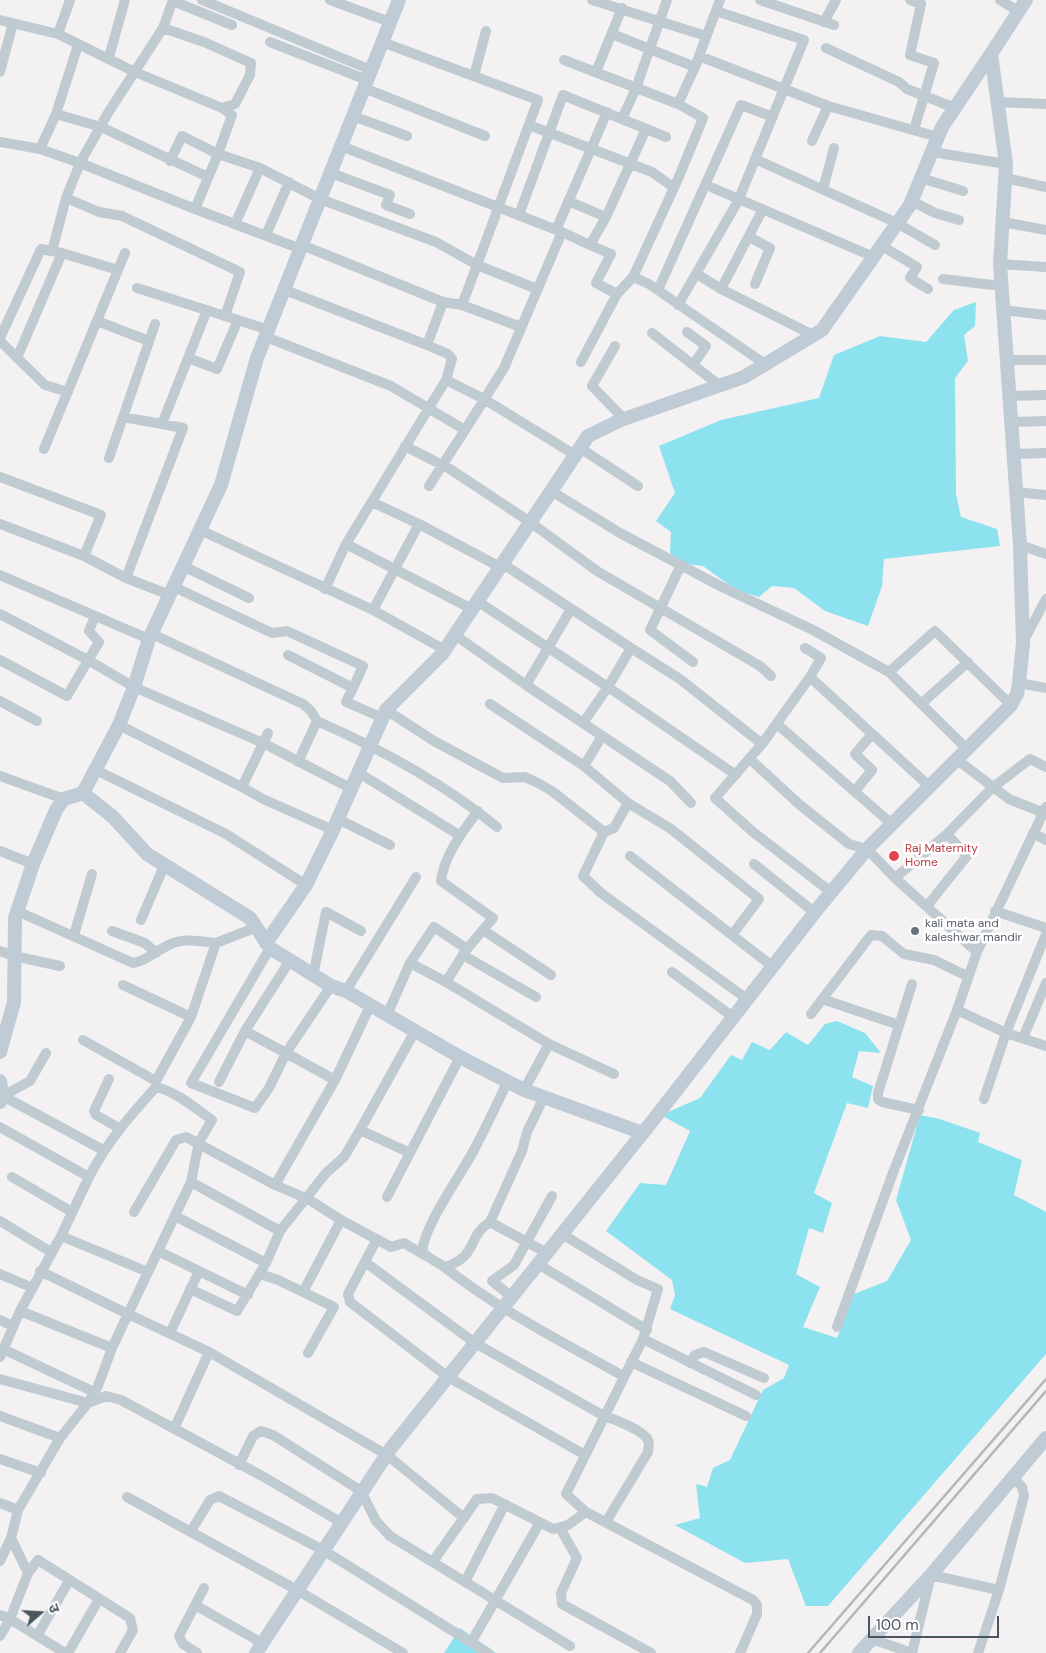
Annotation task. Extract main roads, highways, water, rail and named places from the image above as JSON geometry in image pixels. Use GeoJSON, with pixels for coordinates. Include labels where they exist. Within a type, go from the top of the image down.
{"type":"FeatureCollection","features":[{"type":"Feature","properties":{"kind":"water"},"geometry":{"type":"Polygon","coordinates":[[[976,302],[975,326],[964,335],[968,361],[955,378],[956,494],[961,517],[997,529],[1000,546],[884,559],[882,586],[868,626],[825,611],[794,588],[772,586],[759,597],[736,590],[703,566],[684,564],[670,553],[671,532],[656,521],[675,493],[659,446],[721,420],[819,398],[834,355],[880,336],[926,342],[954,310],[976,302]]]}},
{"type":"Feature","properties":{"kind":"water"},"geometry":{"type":"Polygon","coordinates":[[[837,1021],[865,1033],[881,1053],[859,1051],[852,1077],[873,1086],[868,1108],[847,1103],[814,1193],[832,1203],[823,1233],[809,1228],[796,1274],[820,1287],[803,1327],[837,1338],[854,1294],[887,1281],[911,1240],[896,1200],[920,1115],[940,1119],[980,1133],[978,1142],[1022,1160],[1014,1195],[1046,1212],[1046,1354],[828,1606],[806,1606],[788,1559],[745,1563],[675,1525],[700,1518],[696,1484],[707,1487],[713,1468],[730,1460],[763,1390],[784,1378],[789,1365],[670,1309],[675,1295],[672,1280],[606,1231],[640,1183],[666,1185],[690,1131],[661,1115],[700,1098],[731,1055],[742,1060],[752,1042],[770,1050],[786,1032],[808,1045],[825,1024],[837,1021]]]}},
{"type":"Feature","properties":{"kind":"water"},"geometry":{"type":"Polygon","coordinates":[[[460,1628],[496,1653],[444,1653],[460,1628]]]}},
{"type":"Feature","properties":{"kind":"railway"},"geometry":{"type":"LineString","coordinates":[[808,1653],[1046,1379]]}},
{"type":"Feature","properties":{"kind":"railway"},"geometry":{"type":"LineString","coordinates":[[820,1653],[1046,1391]]}},
{"type":"Feature","properties":{"kind":"place","name":"Raj Maternity Home"},"geometry":{"type":"Point","coordinates":[894,856]}},
{"type":"Feature","properties":{"kind":"place","name":"kali mata and kaleshwar mandir"},"geometry":{"type":"Point","coordinates":[915,931]}}]}
